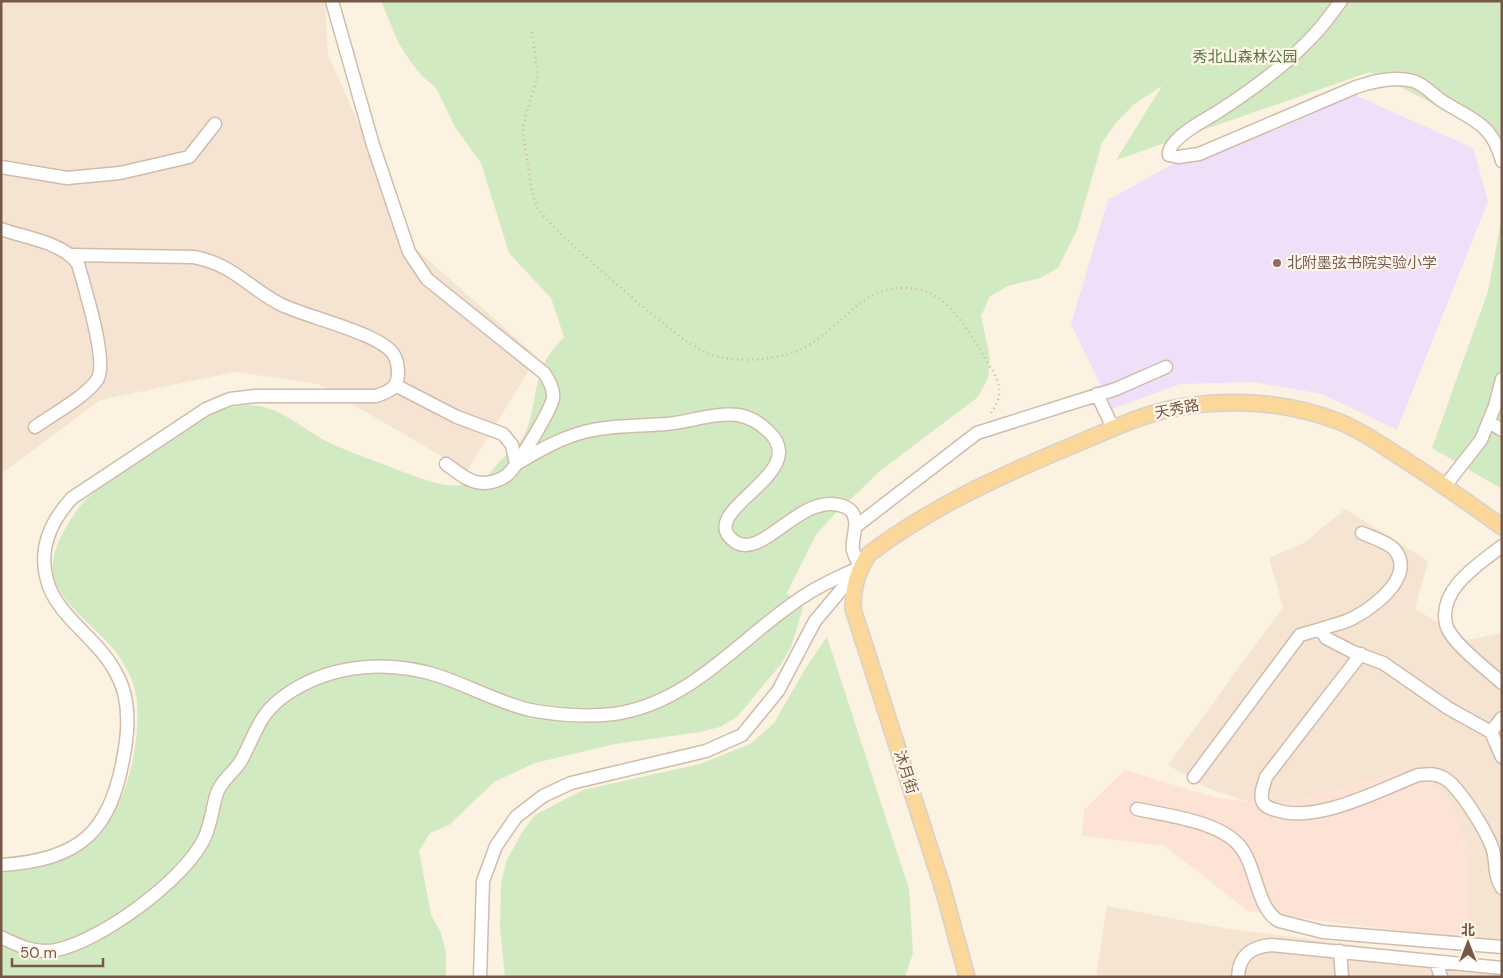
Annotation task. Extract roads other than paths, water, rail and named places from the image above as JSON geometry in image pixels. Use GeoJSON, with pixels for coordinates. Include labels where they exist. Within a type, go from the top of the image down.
{"type":"FeatureCollection","features":[{"type":"Feature","properties":{"kind":"main road","name":"天秀路"},"geometry":{"type":"LineString","coordinates":[[860,567],[870,554],[881,545],[955,499],[996,477],[1154,413],[1186,406],[1248,402],[1310,412],[1366,434],[1502,526]]}},
{"type":"Feature","properties":{"kind":"main road","name":"沐月街"},"geometry":{"type":"LineString","coordinates":[[860,567],[853,595],[853,609],[944,888],[967,977]]}},
{"type":"Feature","properties":{"kind":"street"},"geometry":{"type":"LineString","coordinates":[[332,1],[373,145],[401,232],[413,258],[427,279],[531,362],[550,380],[553,391],[550,408],[516,464],[502,479],[481,483],[467,478],[446,464]]}},
{"type":"Feature","properties":{"kind":"street"},"geometry":{"type":"LineString","coordinates":[[1341,1],[1313,37],[1241,97],[1189,130],[1170,148],[1169,155],[1178,157],[1199,154],[1356,88],[1372,82],[1391,79],[1414,81],[1481,123],[1493,136],[1502,161]]}},
{"type":"Feature","properties":{"kind":"street"},"geometry":{"type":"LineString","coordinates":[[1,167],[67,178],[120,173],[189,157],[215,124]]}},
{"type":"Feature","properties":{"kind":"street"},"geometry":{"type":"LineString","coordinates":[[1,229],[62,249],[72,255],[78,264],[102,357],[102,368],[98,378],[91,387],[35,427]]}},
{"type":"Feature","properties":{"kind":"street"},"geometry":{"type":"LineString","coordinates":[[1,865],[31,863],[50,858],[65,852],[88,836],[107,813],[122,764],[128,722],[126,706],[117,674],[97,644],[55,601],[47,581],[44,551],[51,529],[63,508],[72,498],[219,402],[255,396],[376,396],[391,390],[398,378],[393,354],[386,347],[340,325],[302,314],[278,303],[212,260],[194,256],[72,255]]}},
{"type":"Feature","properties":{"kind":"street"},"geometry":{"type":"LineString","coordinates":[[855,527],[978,434],[1116,389],[1166,367]]}},
{"type":"Feature","properties":{"kind":"street"},"geometry":{"type":"LineString","coordinates":[[1445,486],[1482,440],[1502,379]]}},
{"type":"Feature","properties":{"kind":"street"},"geometry":{"type":"LineString","coordinates":[[395,385],[457,417],[503,434],[512,445],[516,464]]}},
{"type":"Feature","properties":{"kind":"street"},"geometry":{"type":"LineString","coordinates":[[1097,394],[1113,428]]}},
{"type":"Feature","properties":{"kind":"street"},"geometry":{"type":"LineString","coordinates":[[516,464],[582,432],[624,425],[668,424],[723,415],[739,415],[756,421],[775,438],[778,446],[778,457],[770,474],[731,510],[726,519],[728,534],[734,541],[748,546],[756,544],[799,513],[813,506],[826,504],[846,508],[852,512],[855,527],[853,549],[860,567]]}},
{"type":"Feature","properties":{"kind":"street"},"geometry":{"type":"LineString","coordinates":[[1489,422],[1502,430]]}},
{"type":"Feature","properties":{"kind":"street"},"geometry":{"type":"LineString","coordinates":[[1194,778],[1300,634],[1354,618],[1378,601],[1399,577],[1400,563],[1394,549],[1362,533]]}},
{"type":"Feature","properties":{"kind":"street"},"geometry":{"type":"LineString","coordinates":[[1502,546],[1464,577],[1450,596],[1446,614],[1446,625],[1455,640],[1502,683]]}},
{"type":"Feature","properties":{"kind":"street"},"geometry":{"type":"LineString","coordinates":[[1,937],[29,950],[55,951],[79,943],[106,930],[160,890],[176,876],[205,837],[220,786],[242,759],[261,719],[290,692],[309,682],[339,672],[373,666],[388,666],[440,676],[530,710],[578,715],[616,714],[657,702],[684,690],[804,595],[860,567]]}},
{"type":"Feature","properties":{"kind":"street"},"geometry":{"type":"LineString","coordinates":[[480,977],[483,881],[496,846],[516,817],[543,796],[571,783],[706,751],[742,735],[778,690],[814,621],[860,567]]}},
{"type":"Feature","properties":{"kind":"street"},"geometry":{"type":"LineString","coordinates":[[1321,629],[1326,638],[1383,662],[1448,708],[1491,732],[1502,756]]}},
{"type":"Feature","properties":{"kind":"street"},"geometry":{"type":"LineString","coordinates":[[1361,654],[1266,777],[1261,793],[1263,803],[1268,807],[1283,812],[1305,814],[1335,807],[1418,775],[1431,773],[1446,779],[1463,797],[1498,858],[1495,871],[1502,888]]}},
{"type":"Feature","properties":{"kind":"street"},"geometry":{"type":"LineString","coordinates":[[1491,732],[1502,718]]}},
{"type":"Feature","properties":{"kind":"street"},"geometry":{"type":"LineString","coordinates":[[1137,809],[1197,823],[1233,840],[1248,860],[1266,908],[1279,921],[1332,933],[1502,947]]}},
{"type":"Feature","properties":{"kind":"street"},"geometry":{"type":"LineString","coordinates":[[1238,977],[1243,957],[1253,949],[1260,946],[1286,945],[1502,968]]}},
{"type":"Feature","properties":{"kind":"street"},"geometry":{"type":"LineString","coordinates":[[1340,951],[1342,977]]}},
{"type":"Feature","properties":{"kind":"street"},"geometry":{"type":"LineString","coordinates":[[1436,962],[1440,977]]}},
{"type":"Feature","properties":{"kind":"place","name":"北附墨弦书院实验小学"},"geometry":{"type":"Point","coordinates":[1277,263]}},
{"type":"Feature","properties":{"kind":"park label","name":"秀北山森林公园"},"geometry":{"type":"Point","coordinates":[1245,57]}}]}
